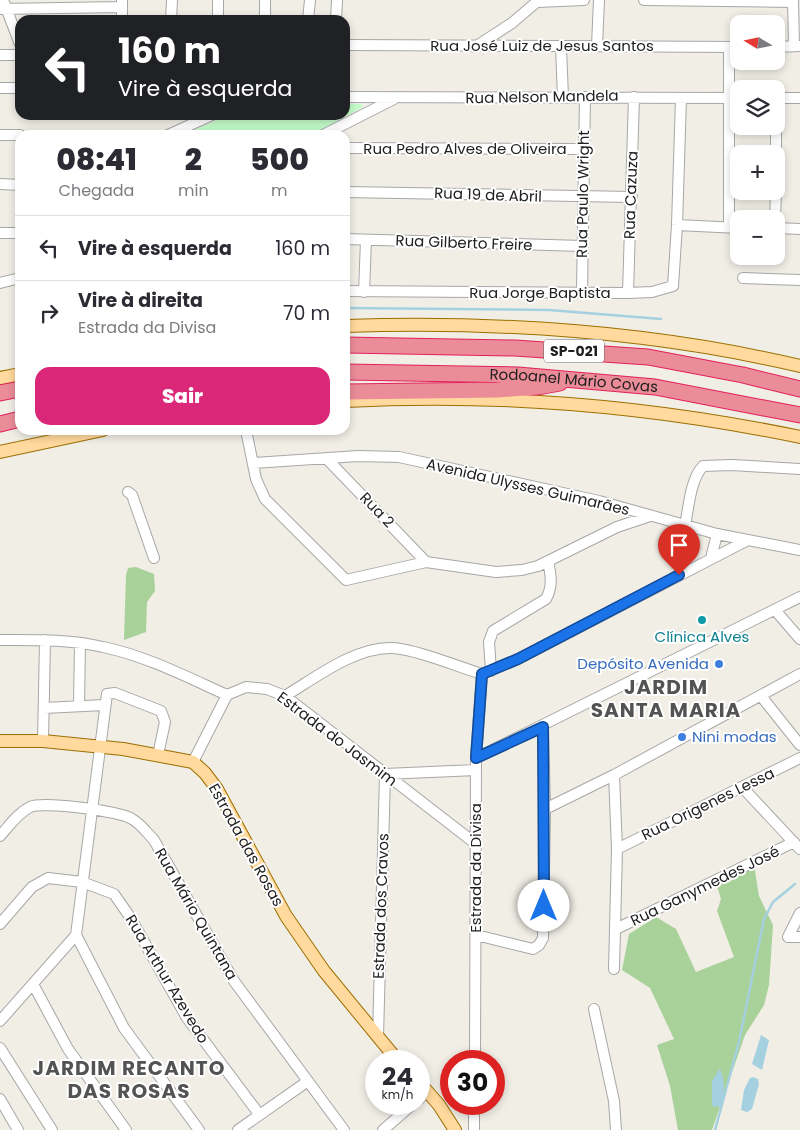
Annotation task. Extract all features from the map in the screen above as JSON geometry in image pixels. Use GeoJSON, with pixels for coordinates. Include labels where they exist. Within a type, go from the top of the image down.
{"type":"FeatureCollection","features":[{"type":"Feature","properties":{"kind":"highway","name":"Rodoanel Mário Covas"},"geometry":{"type":"LineString","coordinates":[[350,345],[515,348],[648,357],[743,375],[800,389]]}},
{"type":"Feature","properties":{"kind":"highway","name":"Rodoanel Mário Covas"},"geometry":{"type":"LineString","coordinates":[[350,372],[518,375],[655,387],[800,415]]}},
{"type":"Feature","properties":{"kind":"highway"},"geometry":{"type":"LineString","coordinates":[[350,392],[530,388],[579,380]]}},
{"type":"Feature","properties":{"kind":"highway"},"geometry":{"type":"LineString","coordinates":[[0,394],[15,390]]}},
{"type":"Feature","properties":{"kind":"highway"},"geometry":{"type":"LineString","coordinates":[[0,424],[15,421]]}},
{"type":"Feature","properties":{"kind":"main road"},"geometry":{"type":"LineString","coordinates":[[350,326],[450,325],[573,331],[684,344],[800,366]]}},
{"type":"Feature","properties":{"kind":"main road"},"geometry":{"type":"LineString","coordinates":[[0,378],[15,375]]}},
{"type":"Feature","properties":{"kind":"main road"},"geometry":{"type":"LineString","coordinates":[[350,401],[464,399],[570,404],[705,420],[800,437]]}},
{"type":"Feature","properties":{"kind":"main road"},"geometry":{"type":"LineString","coordinates":[[0,452],[80,435]]}},
{"type":"Feature","properties":{"kind":"main road"},"geometry":{"type":"LineString","coordinates":[[0,741],[43,741],[100,747],[193,762]]}},
{"type":"Feature","properties":{"kind":"main road","name":"Estrada das Rosas"},"geometry":{"type":"LineString","coordinates":[[193,762],[205,773],[217,789],[286,916],[324,971],[389,1050]]}},
{"type":"Feature","properties":{"kind":"main road"},"geometry":{"type":"LineString","coordinates":[[430,1098],[439,1105],[455,1130]]}},
{"type":"Feature","properties":{"kind":"street"},"geometry":{"type":"LineString","coordinates":[[171,15],[172,0]]}},
{"type":"Feature","properties":{"kind":"street"},"geometry":{"type":"LineString","coordinates":[[218,0],[218,15]]}},
{"type":"Feature","properties":{"kind":"street"},"geometry":{"type":"LineString","coordinates":[[265,0],[265,15]]}},
{"type":"Feature","properties":{"kind":"street"},"geometry":{"type":"LineString","coordinates":[[308,15],[310,0]]}},
{"type":"Feature","properties":{"kind":"street"},"geometry":{"type":"LineString","coordinates":[[336,15],[337,0]]}},
{"type":"Feature","properties":{"kind":"street"},"geometry":{"type":"LineString","coordinates":[[475,47],[512,23],[538,1],[584,0]]}},
{"type":"Feature","properties":{"kind":"street"},"geometry":{"type":"LineString","coordinates":[[597,46],[599,0]]}},
{"type":"Feature","properties":{"kind":"street"},"geometry":{"type":"LineString","coordinates":[[644,0],[793,1],[797,46]]}},
{"type":"Feature","properties":{"kind":"street"},"geometry":{"type":"LineString","coordinates":[[15,33],[3,6],[122,3]]}},
{"type":"Feature","properties":{"kind":"street","name":"Rua José Luiz de Jesus Santos"},"geometry":{"type":"LineString","coordinates":[[350,45],[730,47]]}},
{"type":"Feature","properties":{"kind":"street"},"geometry":{"type":"LineString","coordinates":[[561,47],[563,98]]}},
{"type":"Feature","properties":{"kind":"street"},"geometry":{"type":"LineString","coordinates":[[0,55],[15,55]]}},
{"type":"Feature","properties":{"kind":"street"},"geometry":{"type":"LineString","coordinates":[[0,88],[15,88]]}},
{"type":"Feature","properties":{"kind":"street","name":"Rua Nelson Mandela"},"geometry":{"type":"LineString","coordinates":[[350,97],[563,98],[634,96],[730,99]]}},
{"type":"Feature","properties":{"kind":"street","name":"Rua Cazuza"},"geometry":{"type":"LineString","coordinates":[[628,294],[634,96]]}},
{"type":"Feature","properties":{"kind":"street","name":"Rua Paulo Wright"},"geometry":{"type":"LineString","coordinates":[[582,292],[585,97]]}},
{"type":"Feature","properties":{"kind":"street"},"geometry":{"type":"LineString","coordinates":[[333,130],[395,98]]}},
{"type":"Feature","properties":{"kind":"street"},"geometry":{"type":"LineString","coordinates":[[680,98],[677,224],[730,228]]}},
{"type":"Feature","properties":{"kind":"street"},"geometry":{"type":"LineString","coordinates":[[785,98],[800,98]]}},
{"type":"Feature","properties":{"kind":"street"},"geometry":{"type":"LineString","coordinates":[[179,130],[201,120]]}},
{"type":"Feature","properties":{"kind":"street"},"geometry":{"type":"LineString","coordinates":[[0,135],[15,135]]}},
{"type":"Feature","properties":{"kind":"street"},"geometry":{"type":"LineString","coordinates":[[734,135],[734,210]]}},
{"type":"Feature","properties":{"kind":"street","name":"Rua Pedro Alves de Oliveira"},"geometry":{"type":"LineString","coordinates":[[350,148],[585,149]]}},
{"type":"Feature","properties":{"kind":"street"},"geometry":{"type":"LineString","coordinates":[[0,184],[15,185]]}},
{"type":"Feature","properties":{"kind":"street","name":"Rua 19 de Abril"},"geometry":{"type":"LineString","coordinates":[[350,192],[584,198],[632,197]]}},
{"type":"Feature","properties":{"kind":"street","name":"Rua Jorge Baptista"},"geometry":{"type":"LineString","coordinates":[[350,292],[582,292],[628,294],[652,292],[672,286],[677,224]]}},
{"type":"Feature","properties":{"kind":"street"},"geometry":{"type":"LineString","coordinates":[[785,228],[800,229]]}},
{"type":"Feature","properties":{"kind":"street"},"geometry":{"type":"LineString","coordinates":[[0,233],[15,233]]}},
{"type":"Feature","properties":{"kind":"street","name":"Rua Gilberto Freire"},"geometry":{"type":"LineString","coordinates":[[350,240],[582,246]]}},
{"type":"Feature","properties":{"kind":"street"},"geometry":{"type":"LineString","coordinates":[[364,292],[366,240]]}},
{"type":"Feature","properties":{"kind":"street"},"geometry":{"type":"LineString","coordinates":[[742,278],[800,280]]}},
{"type":"Feature","properties":{"kind":"street"},"geometry":{"type":"LineString","coordinates":[[0,282],[15,279]]}},
{"type":"Feature","properties":{"kind":"street"},"geometry":{"type":"LineString","coordinates":[[247,435],[256,479],[265,499],[346,580],[426,562],[511,572],[548,561],[617,527],[650,516]]}},
{"type":"Feature","properties":{"kind":"street","name":"Avenida Ulysses Guimarães"},"geometry":{"type":"LineString","coordinates":[[252,462],[399,457],[599,501],[746,541],[800,550]]}},
{"type":"Feature","properties":{"kind":"street","name":"Rua 2"},"geometry":{"type":"LineString","coordinates":[[327,459],[426,562]]}},
{"type":"Feature","properties":{"kind":"street"},"geometry":{"type":"LineString","coordinates":[[685,525],[699,471],[703,466],[800,469]]}},
{"type":"Feature","properties":{"kind":"street"},"geometry":{"type":"LineString","coordinates":[[128,492],[132,495],[154,558]]}},
{"type":"Feature","properties":{"kind":"street"},"geometry":{"type":"LineString","coordinates":[[617,527],[624,509]]}},
{"type":"Feature","properties":{"kind":"street"},"geometry":{"type":"LineString","coordinates":[[711,558],[717,534]]}},
{"type":"Feature","properties":{"kind":"street"},"geometry":{"type":"LineString","coordinates":[[285,696],[349,659],[364,652],[380,648],[404,650],[486,672],[518,659],[746,541]]}},
{"type":"Feature","properties":{"kind":"street","name":"Estrada da Divisa"},"geometry":{"type":"LineString","coordinates":[[474,1050],[476,758],[490,636],[493,631],[546,599],[551,581],[548,561]]}},
{"type":"Feature","properties":{"kind":"street"},"geometry":{"type":"LineString","coordinates":[[476,758],[543,727],[657,666],[800,597]]}},
{"type":"Feature","properties":{"kind":"street"},"geometry":{"type":"LineString","coordinates":[[775,610],[800,639]]}},
{"type":"Feature","properties":{"kind":"street"},"geometry":{"type":"LineString","coordinates":[[0,640],[45,640],[104,647],[158,665],[227,695],[193,762]]}},
{"type":"Feature","properties":{"kind":"street"},"geometry":{"type":"LineString","coordinates":[[43,741],[45,640]]}},
{"type":"Feature","properties":{"kind":"street"},"geometry":{"type":"LineString","coordinates":[[79,706],[80,643]]}},
{"type":"Feature","properties":{"kind":"street"},"geometry":{"type":"LineString","coordinates":[[545,809],[614,775],[685,734],[800,674]]}},
{"type":"Feature","properties":{"kind":"street","name":"Estrada do Jasmim"},"geometry":{"type":"LineString","coordinates":[[227,695],[246,687],[267,689],[285,696],[476,844]]}},
{"type":"Feature","properties":{"kind":"street"},"geometry":{"type":"LineString","coordinates":[[158,755],[164,722],[161,711],[111,692],[107,694],[104,705],[76,935],[124,1028],[199,1130]]}},
{"type":"Feature","properties":{"kind":"street"},"geometry":{"type":"LineString","coordinates":[[761,696],[800,745]]}},
{"type":"Feature","properties":{"kind":"street"},"geometry":{"type":"LineString","coordinates":[[44,708],[104,705]]}},
{"type":"Feature","properties":{"kind":"street"},"geometry":{"type":"LineString","coordinates":[[476,935],[534,949],[539,946],[543,938],[545,809],[543,727]]}},
{"type":"Feature","properties":{"kind":"street","name":"Rua Origenes Lessa"},"geometry":{"type":"LineString","coordinates":[[616,849],[743,788],[800,758]]}},
{"type":"Feature","properties":{"kind":"street"},"geometry":{"type":"LineString","coordinates":[[385,774],[476,770]]}},
{"type":"Feature","properties":{"kind":"street","name":"Estrada dos Cravos"},"geometry":{"type":"LineString","coordinates":[[378,1037],[385,774]]}},
{"type":"Feature","properties":{"kind":"street"},"geometry":{"type":"LineString","coordinates":[[614,775],[616,849],[614,969]]}},
{"type":"Feature","properties":{"kind":"street"},"geometry":{"type":"LineString","coordinates":[[743,788],[797,846]]}},
{"type":"Feature","properties":{"kind":"street","name":"Rua Mário Quintana"},"geometry":{"type":"LineString","coordinates":[[0,836],[21,813],[31,806],[38,805],[91,809],[132,818],[154,840],[234,981],[341,1129]]}},
{"type":"Feature","properties":{"kind":"street","name":"Rua Ganymedes José"},"geometry":{"type":"LineString","coordinates":[[616,929],[797,846]]}},
{"type":"Feature","properties":{"kind":"street","name":"Rua Arthur Azevedo"},"geometry":{"type":"LineString","coordinates":[[0,924],[40,881],[48,878],[82,882],[107,890],[121,902],[187,1018],[259,1114]]}},
{"type":"Feature","properties":{"kind":"street"},"geometry":{"type":"LineString","coordinates":[[800,913],[788,937],[800,936]]}},
{"type":"Feature","properties":{"kind":"street"},"geometry":{"type":"LineString","coordinates":[[0,1021],[76,935]]}},
{"type":"Feature","properties":{"kind":"street"},"geometry":{"type":"LineString","coordinates":[[34,984],[73,1056],[126,1130]]}},
{"type":"Feature","properties":{"kind":"street"},"geometry":{"type":"LineString","coordinates":[[594,1009],[614,1101],[616,1130]]}},
{"type":"Feature","properties":{"kind":"street"},"geometry":{"type":"LineString","coordinates":[[0,1048],[52,1130]]}},
{"type":"Feature","properties":{"kind":"street"},"geometry":{"type":"LineString","coordinates":[[238,1130],[308,1081]]}},
{"type":"Feature","properties":{"kind":"street"},"geometry":{"type":"LineString","coordinates":[[0,1099],[18,1130]]}},
{"type":"Feature","properties":{"kind":"street"},"geometry":{"type":"LineString","coordinates":[[383,1130],[400,1115]]}},
{"type":"Feature","properties":{"kind":"street"},"geometry":{"type":"LineString","coordinates":[[474,1115],[474,1130]]}},
{"type":"Feature","properties":{"kind":"green space"},"geometry":{"type":"Polygon","coordinates":[[[350,104],[361,104],[363,107],[350,114],[350,104]]]}},
{"type":"Feature","properties":{"kind":"green space"},"geometry":{"type":"Polygon","coordinates":[[[217,120],[339,120],[320,130],[194,130],[217,120]]]}},
{"type":"Feature","properties":{"kind":"green space"},"geometry":{"type":"Polygon","coordinates":[[[136,567],[154,574],[155,591],[147,602],[146,632],[124,640],[126,575],[128,568],[136,567]]]}},
{"type":"Feature","properties":{"kind":"green space"},"geometry":{"type":"Polygon","coordinates":[[[754,865],[759,896],[773,925],[769,985],[764,1005],[745,1035],[712,1130],[678,1130],[670,1086],[657,1045],[674,1039],[650,988],[622,970],[629,934],[656,917],[676,929],[696,972],[734,957],[717,911],[721,899],[717,886],[754,865]]]}},
{"type":"Feature","properties":{"kind":"water"},"geometry":{"type":"Polygon","coordinates":[[[761,1035],[769,1040],[762,1070],[752,1064],[761,1035]]]}},
{"type":"Feature","properties":{"kind":"water"},"geometry":{"type":"Polygon","coordinates":[[[720,1068],[724,1087],[721,1107],[712,1106],[712,1081],[720,1068]]]}},
{"type":"Feature","properties":{"kind":"water"},"geometry":{"type":"Polygon","coordinates":[[[750,1078],[758,1079],[759,1084],[752,1109],[747,1112],[741,1110],[744,1090],[750,1078]]]}},
{"type":"Feature","properties":{"kind":"waterway"},"geometry":{"type":"LineString","coordinates":[[350,308],[549,310],[661,319]]}},
{"type":"Feature","properties":{"kind":"waterway"},"geometry":{"type":"LineString","coordinates":[[715,1130],[739,1042],[764,919],[773,902],[795,884]]}},
{"type":"Feature","properties":{"kind":"place","name":"Clínica Alves"},"geometry":{"type":"Point","coordinates":[702,620]}},
{"type":"Feature","properties":{"kind":"place","name":"Depósito Avenida"},"geometry":{"type":"Point","coordinates":[719,664]}},
{"type":"Feature","properties":{"kind":"place","name":"Nini modas"},"geometry":{"type":"Point","coordinates":[682,737]}},
{"type":"Feature","properties":{"kind":"district","name":"JARDIM SANTA MARIA"},"geometry":{"type":"Point","coordinates":[666,698]}},
{"type":"Feature","properties":{"kind":"district","name":"JARDIM RECANTO DAS ROSAS"},"geometry":{"type":"Point","coordinates":[129,1080]}},
{"type":"Feature","properties":{"kind":"route"},"geometry":{"type":"LineString","coordinates":[[544,906],[545,809],[543,727],[476,758],[482,674],[518,659],[679,575]]}}]}
